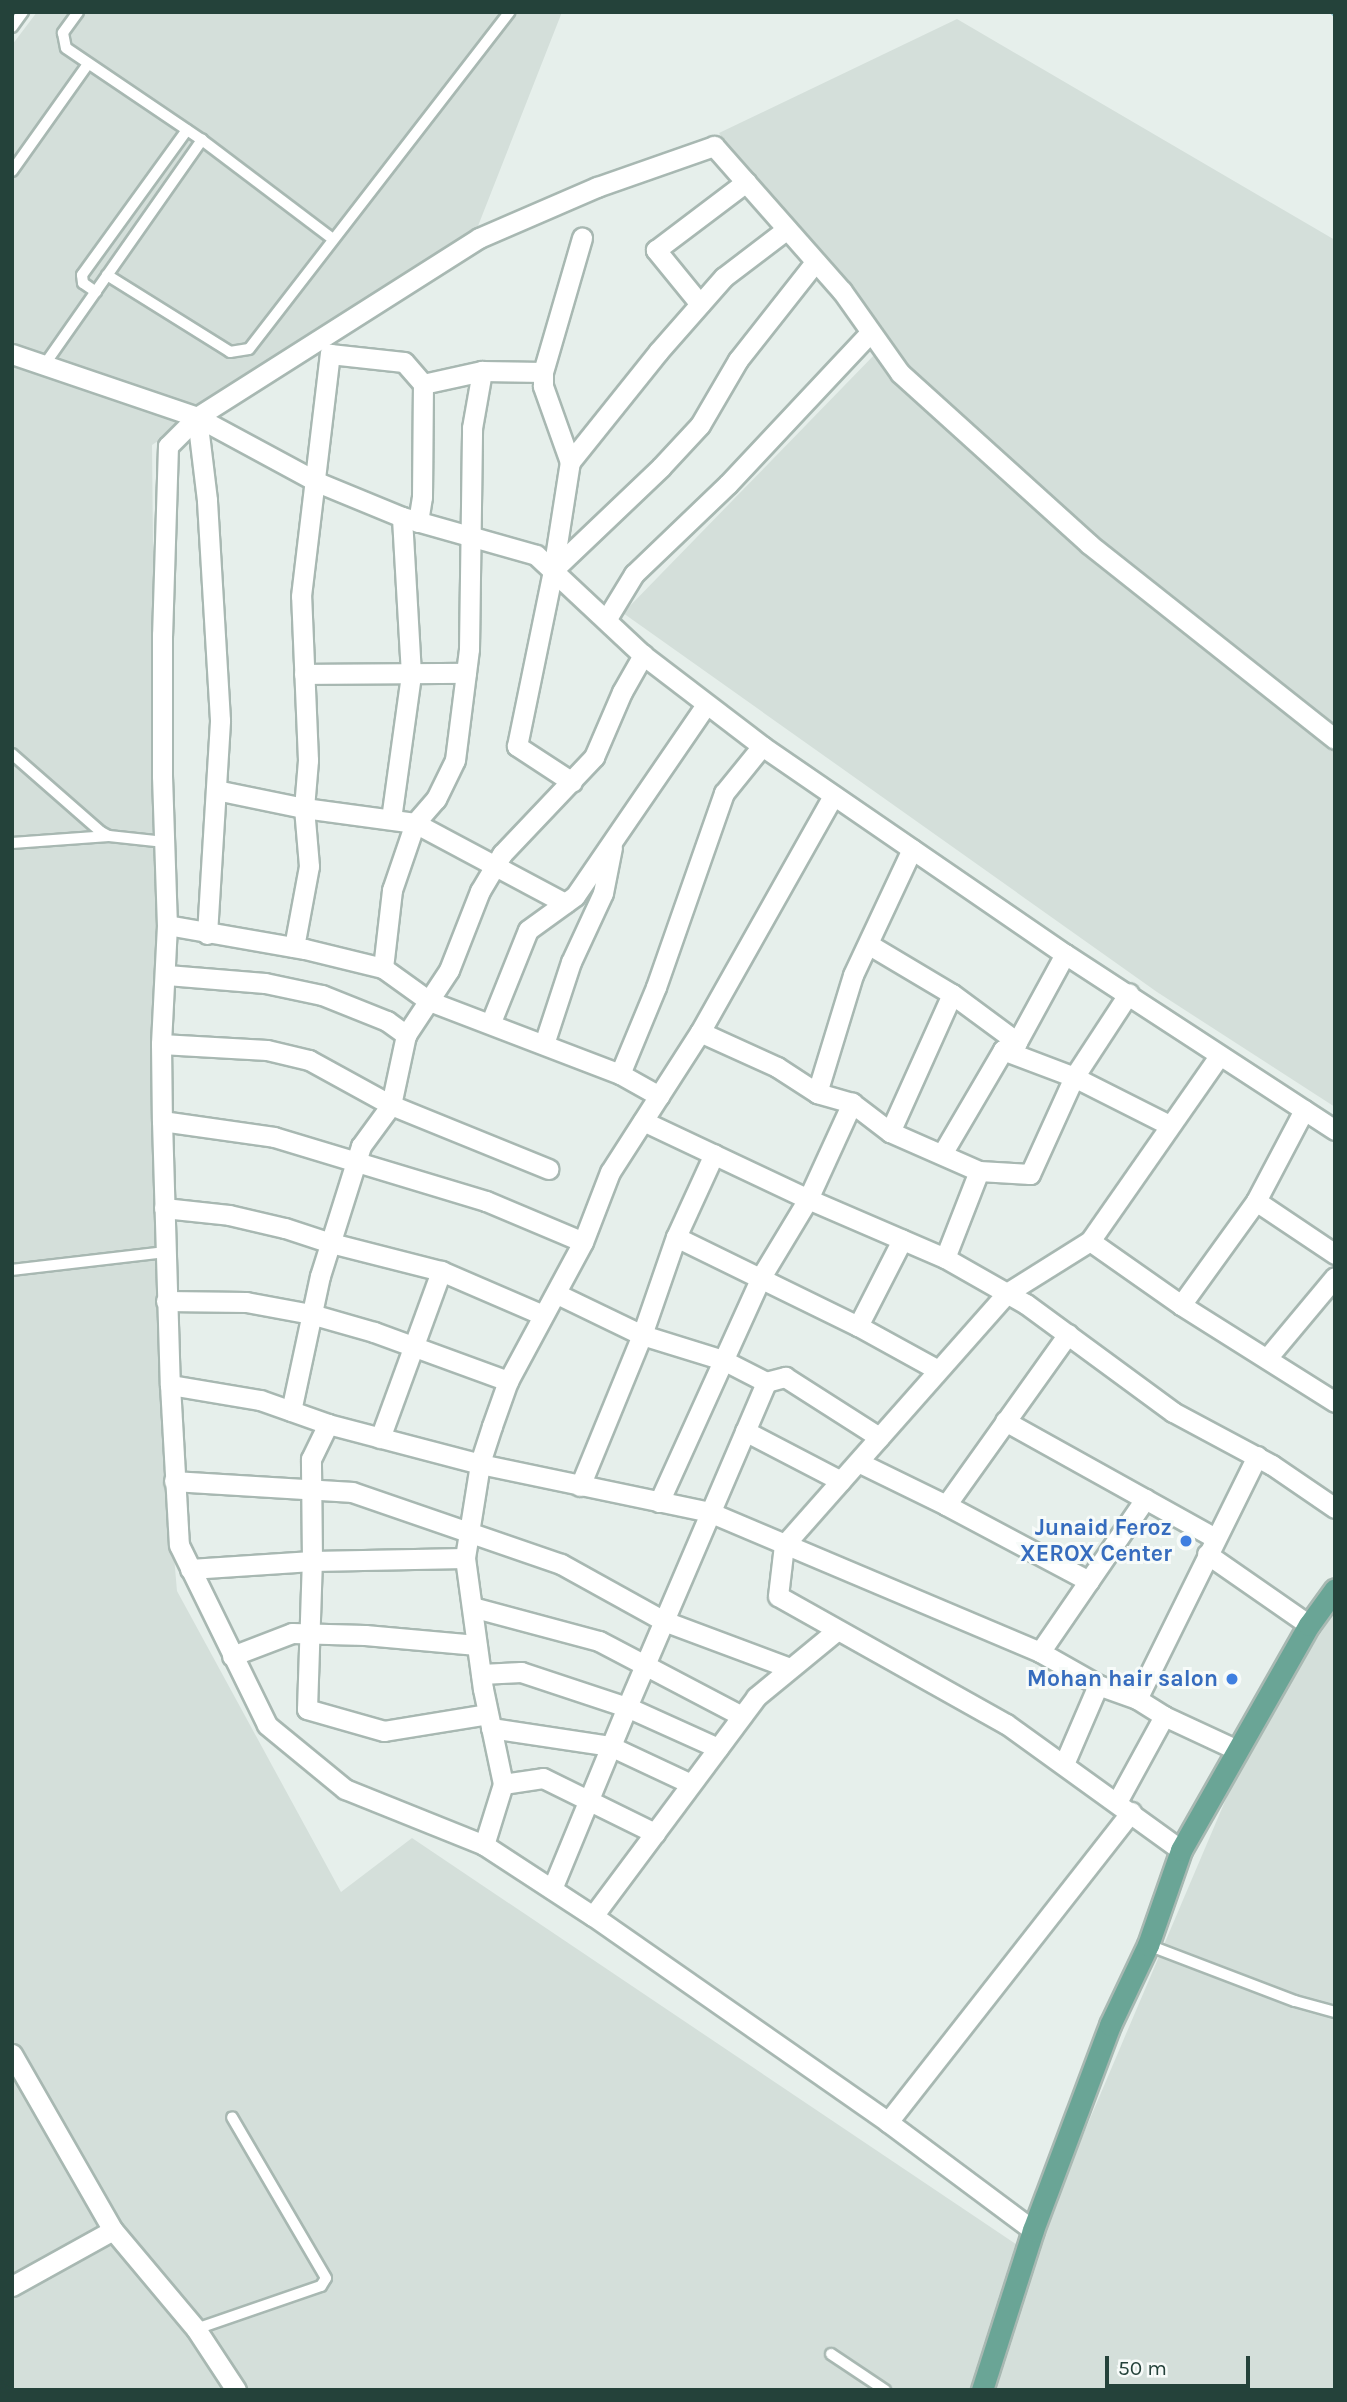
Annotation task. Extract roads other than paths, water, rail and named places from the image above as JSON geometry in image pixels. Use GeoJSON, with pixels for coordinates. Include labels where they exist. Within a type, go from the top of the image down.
{"type":"FeatureCollection","features":[{"type":"Feature","properties":{"kind":"main road"},"geometry":{"type":"LineString","coordinates":[[982,2390],[1033,2230],[1110,2025],[1149,1945],[1181,1850],[1309,1625],[1335,1589]]}},
{"type":"Feature","properties":{"kind":"street"},"geometry":{"type":"LineString","coordinates":[[1033,2230],[888,2122],[593,1916],[484,1845],[345,1788],[267,1725],[232,1656],[179,1545],[174,1481],[166,1301],[161,1044],[167,975],[162,635],[168,446],[197,417],[479,237],[585,192],[714,146],[842,291],[900,373],[1089,544],[1335,739]]}},
{"type":"Feature","properties":{"kind":"street"},"geometry":{"type":"LineString","coordinates":[[700,304],[656,250],[746,182]]}},
{"type":"Feature","properties":{"kind":"street"},"geometry":{"type":"LineString","coordinates":[[570,462],[724,277],[787,229]]}},
{"type":"Feature","properties":{"kind":"street"},"geometry":{"type":"LineString","coordinates":[[572,782],[517,746],[553,570],[570,462],[543,386],[542,372],[582,238]]}},
{"type":"Feature","properties":{"kind":"street"},"geometry":{"type":"LineString","coordinates":[[553,570],[661,467],[700,425],[738,360],[815,262]]}},
{"type":"Feature","properties":{"kind":"street"},"geometry":{"type":"LineString","coordinates":[[606,620],[634,574],[728,484],[870,333]]}},
{"type":"Feature","properties":{"kind":"street"},"geometry":{"type":"LineString","coordinates":[[12,354],[197,417],[317,482],[410,520],[536,555],[643,655],[762,746],[1065,954],[1129,993],[1219,1056],[1335,1130]]}},
{"type":"Feature","properties":{"kind":"street"},"geometry":{"type":"LineString","coordinates":[[294,947],[309,866],[304,808],[308,760],[301,596],[317,482],[330,354],[404,362],[424,384],[422,497],[410,520],[411,674],[391,819]]}},
{"type":"Feature","properties":{"kind":"street"},"geometry":{"type":"LineString","coordinates":[[424,384],[482,371],[542,372]]}},
{"type":"Feature","properties":{"kind":"street"},"geometry":{"type":"LineString","coordinates":[[383,968],[392,890],[415,823],[436,799],[455,760],[470,649],[472,428],[482,371]]}},
{"type":"Feature","properties":{"kind":"street"},"geometry":{"type":"LineString","coordinates":[[197,417],[207,500],[220,720],[207,934]]}},
{"type":"Feature","properties":{"kind":"street"},"geometry":{"type":"LineString","coordinates":[[291,1411],[311,1314],[331,1243],[361,1146],[391,1105],[406,1035],[449,970],[480,891],[496,864],[594,757],[622,692],[643,655]]}},
{"type":"Feature","properties":{"kind":"street"},"geometry":{"type":"LineString","coordinates":[[304,674],[466,673]]}},
{"type":"Feature","properties":{"kind":"street"},"geometry":{"type":"LineString","coordinates":[[491,1022],[528,930],[575,896],[706,705]]}},
{"type":"Feature","properties":{"kind":"street"},"geometry":{"type":"LineString","coordinates":[[620,1074],[656,987],[724,793],[762,746]]}},
{"type":"Feature","properties":{"kind":"street"},"geometry":{"type":"LineString","coordinates":[[216,790],[304,808],[415,823],[565,903]]}},
{"type":"Feature","properties":{"kind":"street"},"geometry":{"type":"LineString","coordinates":[[484,1845],[503,1784],[481,1674],[465,1558],[471,1535],[480,1464],[508,1381],[583,1242],[611,1172],[700,1032],[833,796]]}},
{"type":"Feature","properties":{"kind":"street"},"geometry":{"type":"LineString","coordinates":[[544,1044],[571,962],[603,893],[615,836]]}},
{"type":"Feature","properties":{"kind":"street"},"geometry":{"type":"LineString","coordinates":[[817,1093],[853,975],[912,849]]}},
{"type":"Feature","properties":{"kind":"street"},"geometry":{"type":"LineString","coordinates":[[167,925],[294,947],[383,968],[429,1000],[620,1074],[659,1096]]}},
{"type":"Feature","properties":{"kind":"street"},"geometry":{"type":"LineString","coordinates":[[868,944],[952,994],[1010,1046],[1169,1125]]}},
{"type":"Feature","properties":{"kind":"street"},"geometry":{"type":"LineString","coordinates":[[942,1154],[1065,954]]}},
{"type":"Feature","properties":{"kind":"street"},"geometry":{"type":"LineString","coordinates":[[167,975],[265,983],[322,995],[387,1021],[406,1035]]}},
{"type":"Feature","properties":{"kind":"street"},"geometry":{"type":"LineString","coordinates":[[700,1032],[777,1067],[817,1093],[852,1103],[890,1132],[979,1171],[1030,1174],[1074,1077],[1129,993]]}},
{"type":"Feature","properties":{"kind":"street"},"geometry":{"type":"LineString","coordinates":[[890,1132],[952,994]]}},
{"type":"Feature","properties":{"kind":"street"},"geometry":{"type":"LineString","coordinates":[[161,1044],[267,1050],[309,1060],[391,1105],[549,1169]]}},
{"type":"Feature","properties":{"kind":"street"},"geometry":{"type":"LineString","coordinates":[[1181,1850],[1006,1724],[835,1631],[778,1595],[784,1545],[1007,1293],[1090,1241],[1219,1056]]}},
{"type":"Feature","properties":{"kind":"street"},"geometry":{"type":"LineString","coordinates":[[659,1502],[761,1277],[807,1199],[852,1103]]}},
{"type":"Feature","properties":{"kind":"street"},"geometry":{"type":"LineString","coordinates":[[1181,1305],[1256,1201],[1304,1110]]}},
{"type":"Feature","properties":{"kind":"street"},"geometry":{"type":"LineString","coordinates":[[162,1121],[274,1137],[486,1201],[583,1242]]}},
{"type":"Feature","properties":{"kind":"street"},"geometry":{"type":"LineString","coordinates":[[643,1121],[807,1199],[945,1258],[1007,1293],[1068,1334],[1173,1412],[1257,1457],[1335,1508]]}},
{"type":"Feature","properties":{"kind":"street"},"geometry":{"type":"LineString","coordinates":[[580,1486],[642,1335],[676,1237],[714,1154]]}},
{"type":"Feature","properties":{"kind":"street"},"geometry":{"type":"LineString","coordinates":[[945,1258],[979,1171]]}},
{"type":"Feature","properties":{"kind":"street"},"geometry":{"type":"LineString","coordinates":[[1256,1201],[1335,1254]]}},
{"type":"Feature","properties":{"kind":"street"},"geometry":{"type":"LineString","coordinates":[[164,1208],[229,1215],[441,1271],[542,1315]]}},
{"type":"Feature","properties":{"kind":"street"},"geometry":{"type":"LineString","coordinates":[[676,1237],[858,1326],[938,1370]]}},
{"type":"Feature","properties":{"kind":"street"},"geometry":{"type":"LineString","coordinates":[[858,1326],[902,1240]]}},
{"type":"Feature","properties":{"kind":"street"},"geometry":{"type":"LineString","coordinates":[[1090,1241],[1181,1305],[1268,1357],[1335,1402]]}},
{"type":"Feature","properties":{"kind":"street"},"geometry":{"type":"LineString","coordinates":[[380,1438],[441,1271]]}},
{"type":"Feature","properties":{"kind":"street"},"geometry":{"type":"LineString","coordinates":[[1268,1357],[1335,1277]]}},
{"type":"Feature","properties":{"kind":"street"},"geometry":{"type":"LineString","coordinates":[[557,1294],[642,1335],[723,1360],[766,1382],[785,1377],[879,1437]]}},
{"type":"Feature","properties":{"kind":"street"},"geometry":{"type":"LineString","coordinates":[[166,1301],[246,1303],[311,1314],[412,1346],[508,1381]]}},
{"type":"Feature","properties":{"kind":"street"},"geometry":{"type":"LineString","coordinates":[[946,1505],[1068,1334]]}},
{"type":"Feature","properties":{"kind":"street"},"geometry":{"type":"LineString","coordinates":[[552,1889],[587,1800],[766,1382]]}},
{"type":"Feature","properties":{"kind":"street"},"geometry":{"type":"LineString","coordinates":[[170,1385],[260,1400],[328,1423],[480,1464],[709,1512],[1040,1652],[1098,1685],[1137,1699],[1164,1716],[1237,1749]]}},
{"type":"Feature","properties":{"kind":"street"},"geometry":{"type":"LineString","coordinates":[[1005,1421],[1145,1499],[1211,1546],[1309,1625]]}},
{"type":"Feature","properties":{"kind":"street"},"geometry":{"type":"LineString","coordinates":[[328,1423],[311,1459],[312,1561],[307,1709],[384,1731],[490,1721],[611,1746],[691,1784]]}},
{"type":"Feature","properties":{"kind":"street"},"geometry":{"type":"LineString","coordinates":[[745,1430],[841,1480]]}},
{"type":"Feature","properties":{"kind":"street"},"geometry":{"type":"LineString","coordinates":[[1137,1699],[1257,1457]]}},
{"type":"Feature","properties":{"kind":"street"},"geometry":{"type":"LineString","coordinates":[[858,1462],[946,1505],[1088,1581]]}},
{"type":"Feature","properties":{"kind":"street"},"geometry":{"type":"LineString","coordinates":[[174,1481],[352,1492],[561,1564],[664,1621],[790,1668]]}},
{"type":"Feature","properties":{"kind":"street"},"geometry":{"type":"LineString","coordinates":[[1040,1652],[1145,1499]]}},
{"type":"Feature","properties":{"kind":"street"},"geometry":{"type":"LineString","coordinates":[[190,1569],[312,1561],[465,1558]]}},
{"type":"Feature","properties":{"kind":"street"},"geometry":{"type":"LineString","coordinates":[[472,1607],[599,1641],[742,1716]]}},
{"type":"Feature","properties":{"kind":"street"},"geometry":{"type":"LineString","coordinates":[[593,1916],[756,1697],[835,1631]]}},
{"type":"Feature","properties":{"kind":"street"},"geometry":{"type":"LineString","coordinates":[[232,1656],[292,1633],[365,1635],[477,1645]]}},
{"type":"Feature","properties":{"kind":"street"},"geometry":{"type":"LineString","coordinates":[[481,1674],[521,1672],[627,1706],[718,1748]]}},
{"type":"Feature","properties":{"kind":"street"},"geometry":{"type":"LineString","coordinates":[[1064,1764],[1098,1685]]}},
{"type":"Feature","properties":{"kind":"street"},"geometry":{"type":"LineString","coordinates":[[888,2122],[1124,1807],[1164,1716]]}},
{"type":"Feature","properties":{"kind":"street"},"geometry":{"type":"LineString","coordinates":[[503,1784],[543,1778],[655,1833]]}},
{"type":"Feature","properties":{"kind":"street"},"geometry":{"type":"LineString","coordinates":[[12,2054],[113,2230],[196,2329],[236,2390]]}},
{"type":"Feature","properties":{"kind":"street"},"geometry":{"type":"LineString","coordinates":[[12,2286],[113,2230]]}},
{"type":"Feature","properties":{"kind":"lane"},"geometry":{"type":"LineString","coordinates":[[12,27],[23,12]]}},
{"type":"Feature","properties":{"kind":"lane"},"geometry":{"type":"LineString","coordinates":[[78,12],[62,38],[66,48],[202,140],[333,239]]}},
{"type":"Feature","properties":{"kind":"lane"},"geometry":{"type":"LineString","coordinates":[[107,275],[230,352],[244,352],[509,12]]}},
{"type":"Feature","properties":{"kind":"lane"},"geometry":{"type":"LineString","coordinates":[[12,171],[88,64]]}},
{"type":"Feature","properties":{"kind":"lane"},"geometry":{"type":"LineString","coordinates":[[96,292],[82,283],[82,275],[187,130]]}},
{"type":"Feature","properties":{"kind":"lane"},"geometry":{"type":"LineString","coordinates":[[44,364],[202,140]]}},
{"type":"Feature","properties":{"kind":"lane"},"geometry":{"type":"LineString","coordinates":[[12,754],[84,819],[109,836]]}},
{"type":"Feature","properties":{"kind":"lane"},"geometry":{"type":"LineString","coordinates":[[12,843],[109,836],[166,842]]}},
{"type":"Feature","properties":{"kind":"lane"},"geometry":{"type":"LineString","coordinates":[[12,1270],[165,1252]]}},
{"type":"Feature","properties":{"kind":"lane"},"geometry":{"type":"LineString","coordinates":[[1149,1945],[1295,2001],[1335,2012]]}},
{"type":"Feature","properties":{"kind":"lane"},"geometry":{"type":"LineString","coordinates":[[196,2329],[321,2286],[326,2278],[232,2117]]}},
{"type":"Feature","properties":{"kind":"lane"},"geometry":{"type":"LineString","coordinates":[[831,2354],[885,2390]]}},
{"type":"Feature","properties":{"kind":"place","name":"Junaid Feroz XEROX Center"},"geometry":{"type":"Point","coordinates":[1186,1541]}},
{"type":"Feature","properties":{"kind":"place","name":"Mohan hair salon"},"geometry":{"type":"Point","coordinates":[1232,1679]}}]}
